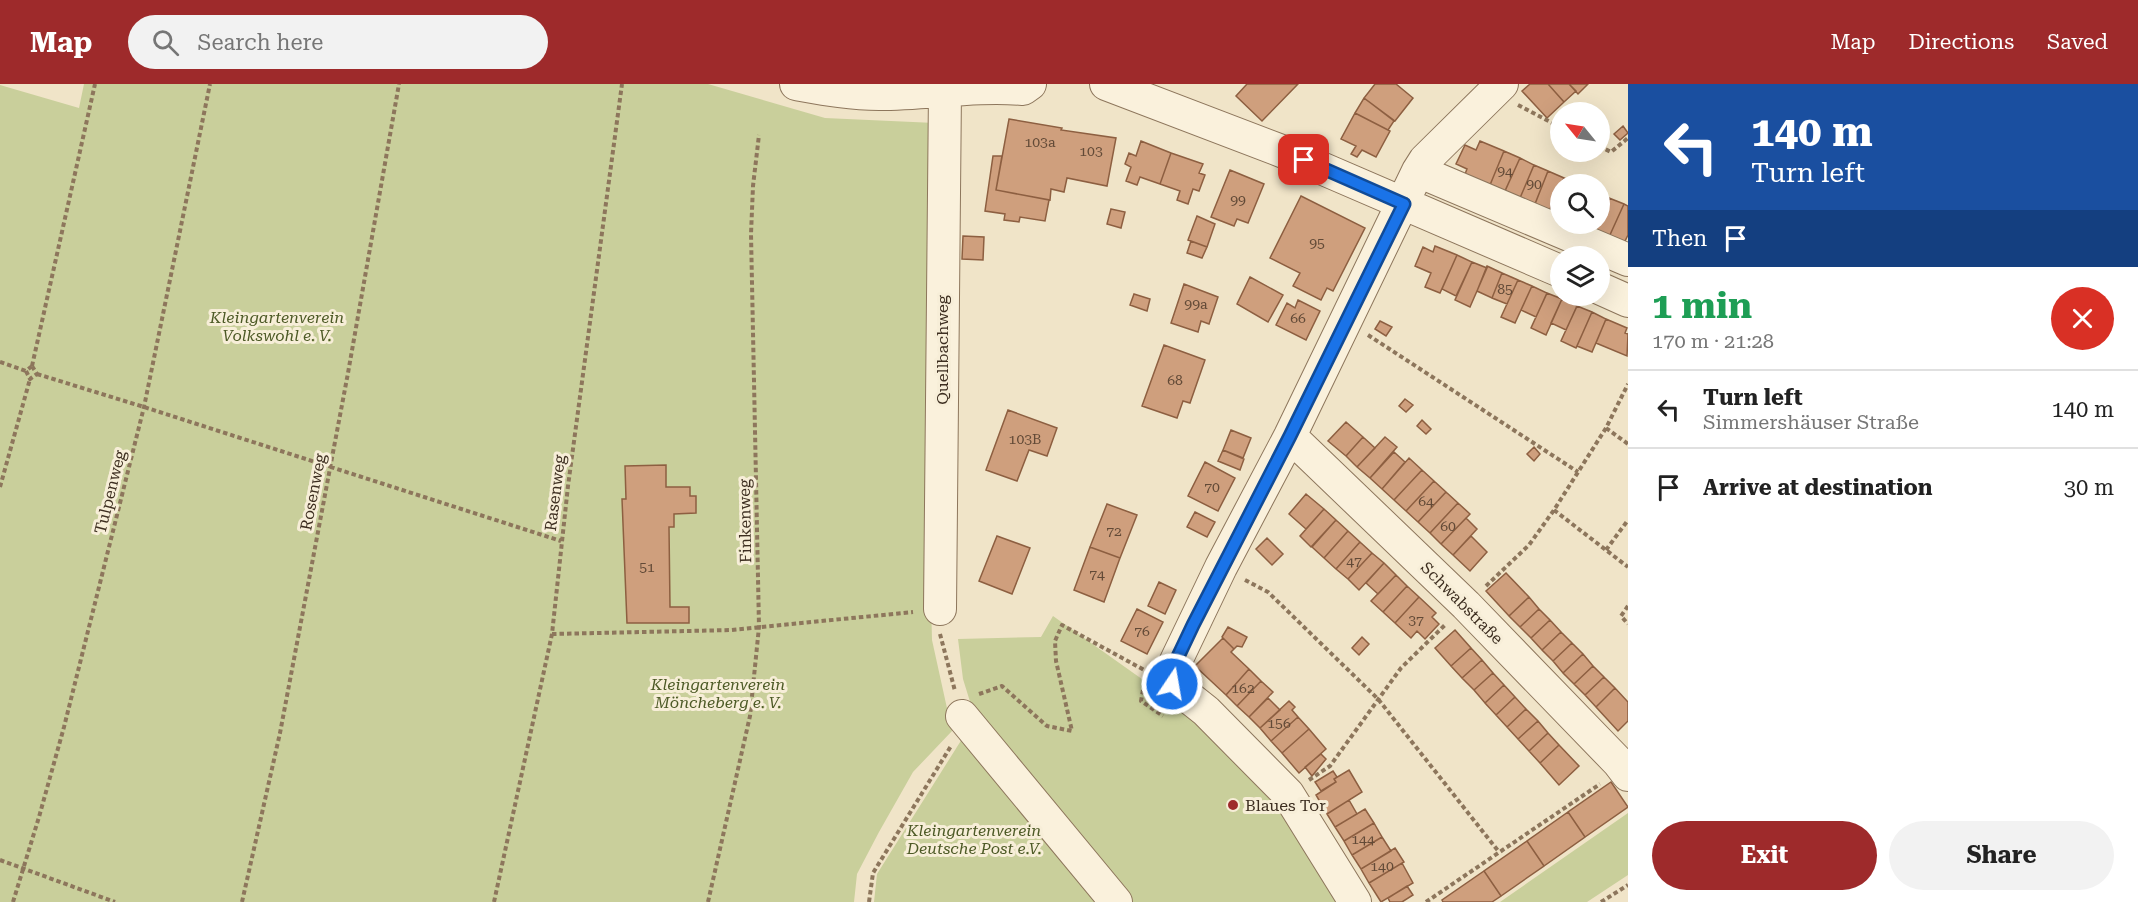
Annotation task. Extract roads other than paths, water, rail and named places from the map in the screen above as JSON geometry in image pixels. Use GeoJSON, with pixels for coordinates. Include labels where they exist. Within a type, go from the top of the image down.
{"type":"FeatureCollection","features":[{"type":"Feature","properties":{"kind":"street"},"geometry":{"type":"LineString","coordinates":[[796,84],[840,93],[879,94],[992,86],[1023,90],[1030,84]]}},
{"type":"Feature","properties":{"kind":"street"},"geometry":{"type":"LineString","coordinates":[[1106,84],[1284,152],[1550,268]]}},
{"type":"Feature","properties":{"kind":"street"},"geometry":{"type":"LineString","coordinates":[[1355,902],[1288,795],[1206,711],[1172,684],[1161,667],[1221,567],[1290,436],[1418,171],[1425,160],[1498,88]]}},
{"type":"Feature","properties":{"kind":"street","name":"Quellbachweg"},"geometry":{"type":"LineString","coordinates":[[940,609],[945,90]]}},
{"type":"Feature","properties":{"kind":"street"},"geometry":{"type":"LineString","coordinates":[[1418,171],[1628,260]]}},
{"type":"Feature","properties":{"kind":"street"},"geometry":{"type":"LineString","coordinates":[[1610,293],[1628,301]]}},
{"type":"Feature","properties":{"kind":"street","name":"Schwabstraße"},"geometry":{"type":"LineString","coordinates":[[1290,436],[1466,605],[1624,764]]}},
{"type":"Feature","properties":{"kind":"street"},"geometry":{"type":"LineString","coordinates":[[960,709],[1116,902]]}},
{"type":"Feature","properties":{"kind":"place","name":"Blaues Tor"},"geometry":{"type":"Point","coordinates":[1233,805]}},
{"type":"Feature","properties":{"kind":"park label","name":"Kleingartenverein Volkswohl e. V."},"geometry":{"type":"Point","coordinates":[277,326]}},
{"type":"Feature","properties":{"kind":"park label","name":"Kleingartenverein Möncheberg e. V."},"geometry":{"type":"Point","coordinates":[718,693]}},
{"type":"Feature","properties":{"kind":"park label","name":"Kleingartenverein Deutsche Post e.V."},"geometry":{"type":"Point","coordinates":[974,839]}}]}
